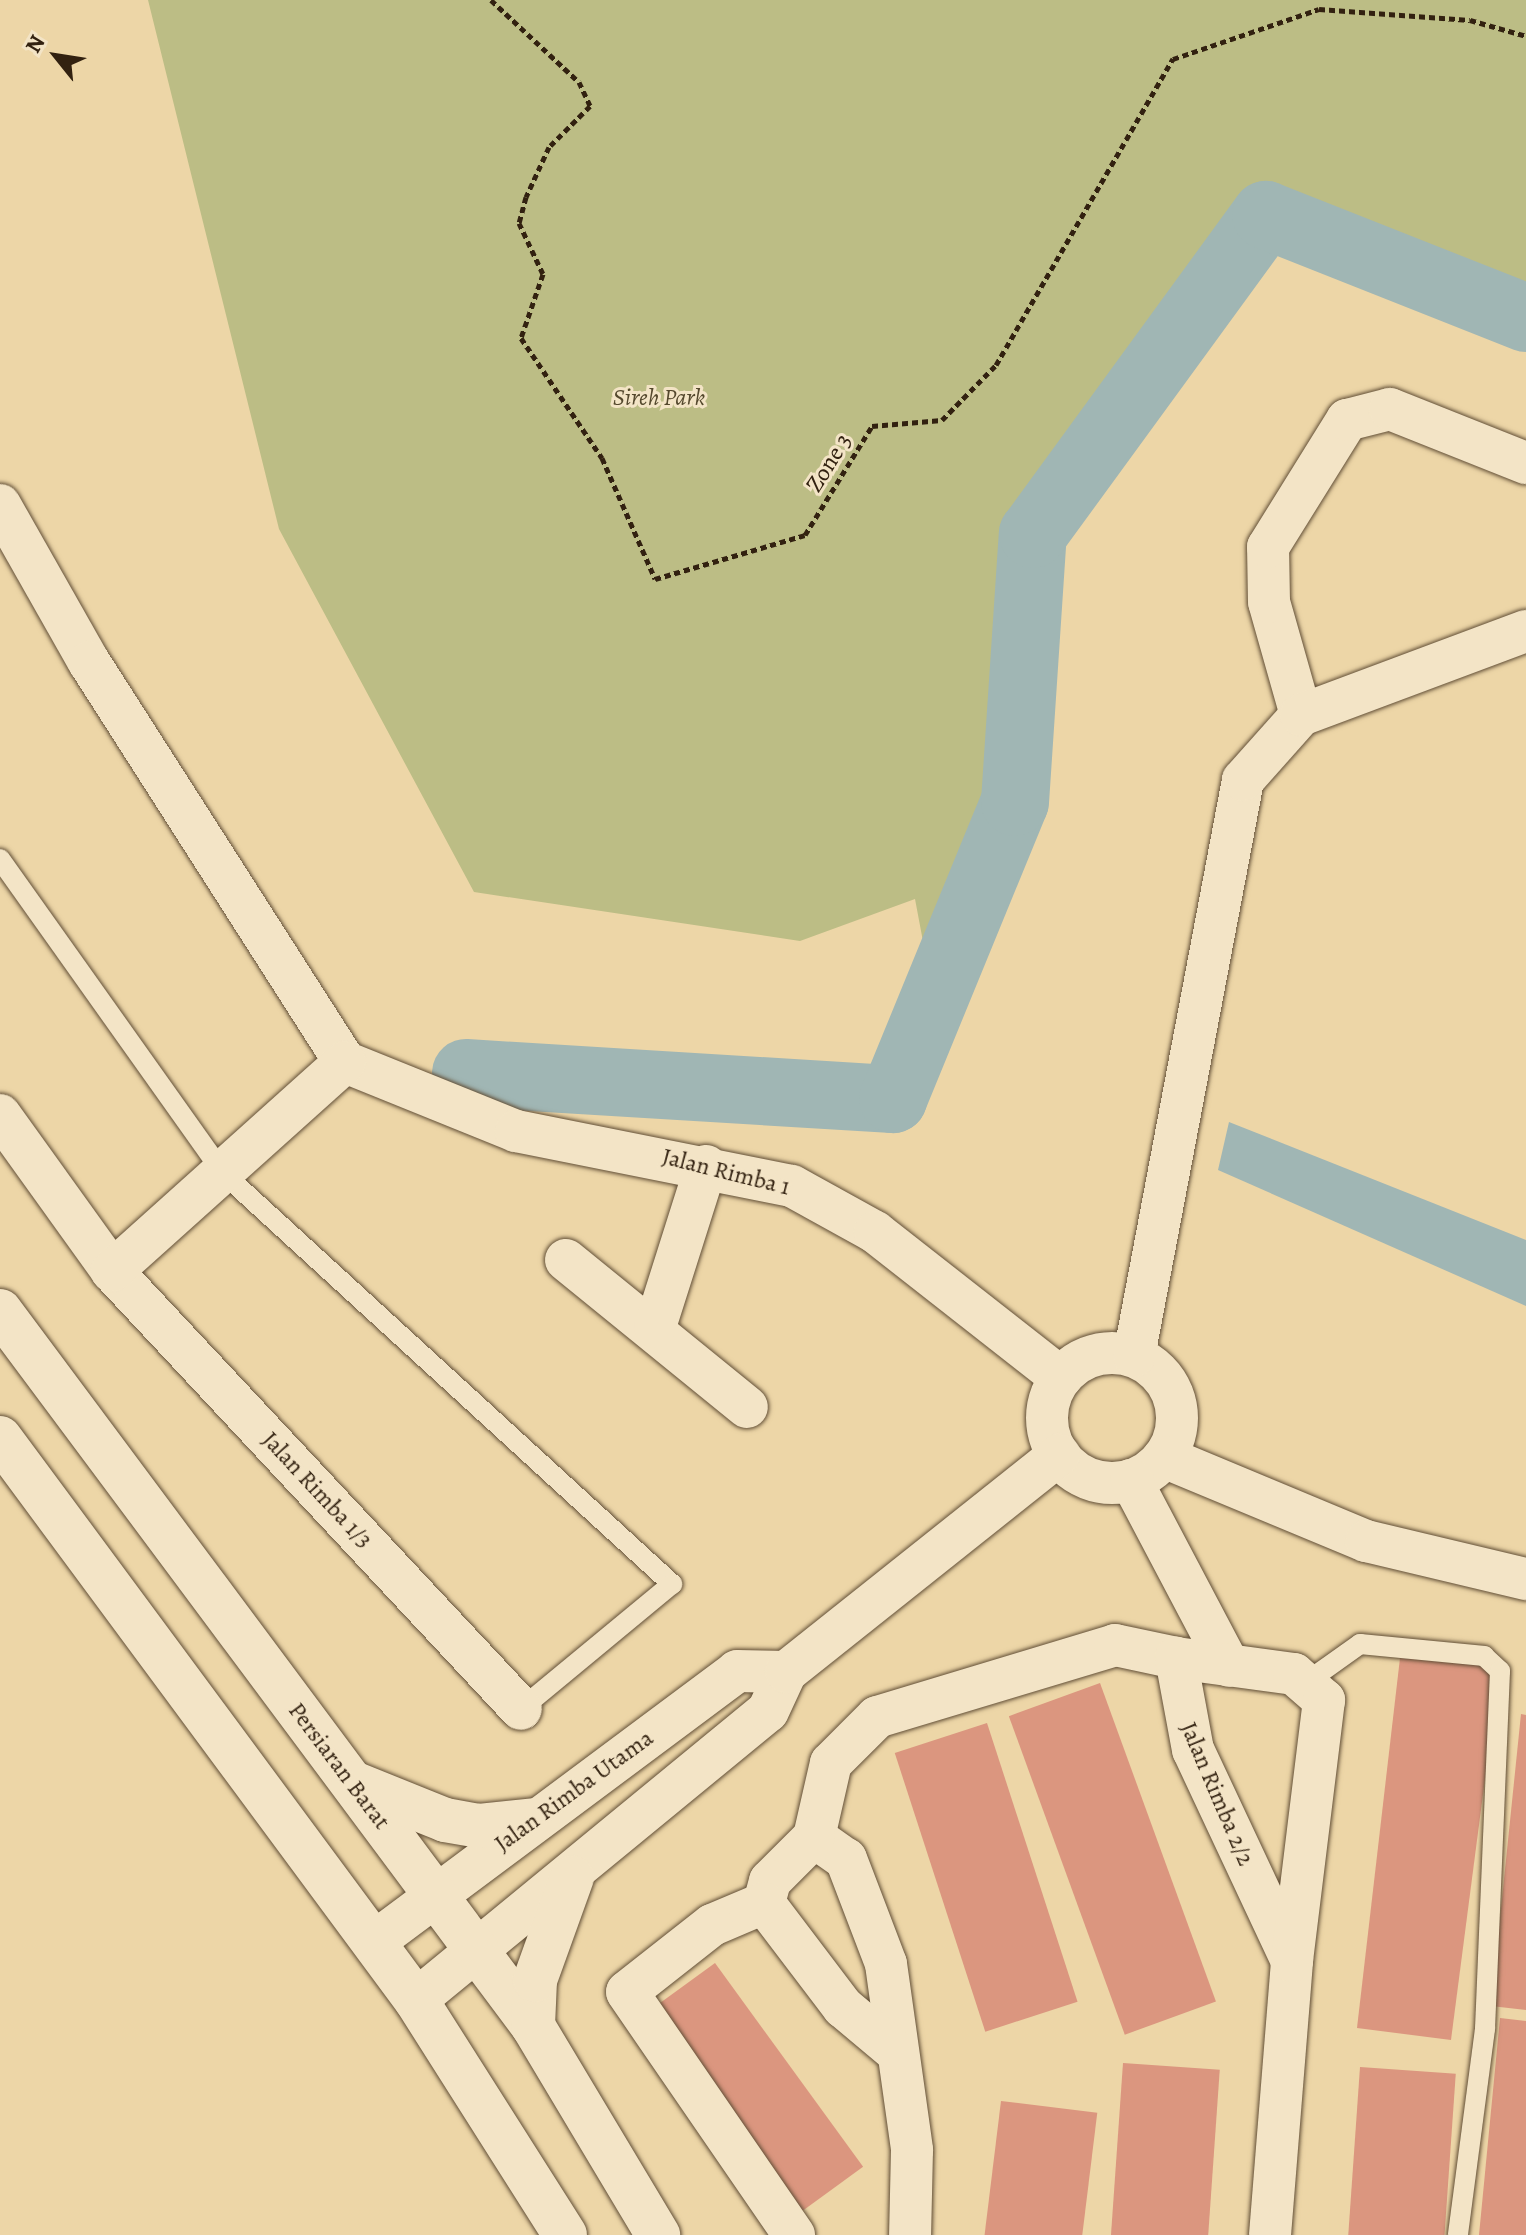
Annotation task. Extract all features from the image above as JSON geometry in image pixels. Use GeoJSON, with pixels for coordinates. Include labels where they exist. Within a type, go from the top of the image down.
{"type":"FeatureCollection","features":[{"type":"Feature","properties":{"kind":"street"},"geometry":{"type":"LineString","coordinates":[[1301,715],[1269,602],[1268,547],[1347,420],[1390,409],[1526,463]]}},
{"type":"Feature","properties":{"kind":"street"},"geometry":{"type":"LineString","coordinates":[[0,505],[89,662],[345,1062],[112,1271]]}},
{"type":"Feature","properties":{"kind":"street"},"geometry":{"type":"LineString","coordinates":[[1134,1356],[1243,780],[1301,715],[1526,631]]}},
{"type":"Feature","properties":{"kind":"street","name":"Jalan Rimba 1"},"geometry":{"type":"LineString","coordinates":[[345,1062],[516,1131],[706,1166],[792,1186],[875,1232],[1061,1378]]}},
{"type":"Feature","properties":{"kind":"street","name":"Jalan Rimba 1/3"},"geometry":{"type":"LineString","coordinates":[[0,1115],[112,1271],[521,1709]]}},
{"type":"Feature","properties":{"kind":"street"},"geometry":{"type":"LineString","coordinates":[[655,1327],[706,1166]]}},
{"type":"Feature","properties":{"kind":"street"},"geometry":{"type":"LineString","coordinates":[[566,1260],[655,1327],[747,1407]]}},
{"type":"Feature","properties":{"kind":"street","name":"Persiaran Barat"},"geometry":{"type":"LineString","coordinates":[[0,1311],[533,2026],[658,2235]]}},
{"type":"Feature","properties":{"kind":"street"},"geometry":{"type":"LineString","coordinates":[[1148,1468],[1174,1439],[1175,1398],[1159,1373],[1134,1356],[1093,1355],[1061,1378],[1047,1416],[1059,1455],[1091,1479],[1148,1468],[1366,1541],[1526,1579]]}},
{"type":"Feature","properties":{"kind":"street"},"geometry":{"type":"LineString","coordinates":[[0,1438],[416,2000],[565,2235]]}},
{"type":"Feature","properties":{"kind":"street"},"geometry":{"type":"LineString","coordinates":[[416,2000],[572,1877],[768,1711],[786,1672],[1059,1455]]}},
{"type":"Feature","properties":{"kind":"street"},"geometry":{"type":"LineString","coordinates":[[1148,1468],[1229,1666]]}},
{"type":"Feature","properties":{"kind":"street"},"geometry":{"type":"LineString","coordinates":[[764,1903],[770,1881],[814,1837],[831,1763],[877,1717],[1115,1645],[1308,1681]]}},
{"type":"Feature","properties":{"kind":"street","name":"Jalan Rimba 2/2"},"geometry":{"type":"LineString","coordinates":[[1176,1658],[1193,1750],[1292,1961]]}},
{"type":"Feature","properties":{"kind":"street","name":"Jalan Rimba Utama"},"geometry":{"type":"LineString","coordinates":[[374,1942],[435,1891],[737,1671],[786,1672]]}},
{"type":"Feature","properties":{"kind":"street","name":"Jalan Rimba 2/2"},"geometry":{"type":"LineString","coordinates":[[1270,2235],[1292,1961],[1327,1722],[1324,1700],[1308,1681]]}},
{"type":"Feature","properties":{"kind":"street"},"geometry":{"type":"LineString","coordinates":[[348,1780],[445,1820],[478,1826],[535,1820]]}},
{"type":"Feature","properties":{"kind":"street"},"geometry":{"type":"LineString","coordinates":[[814,1837],[846,1859],[886,1964],[893,2049],[912,2150],[910,2235]]}},
{"type":"Feature","properties":{"kind":"street"},"geometry":{"type":"LineString","coordinates":[[533,2026],[535,1980],[572,1877]]}},
{"type":"Feature","properties":{"kind":"street"},"geometry":{"type":"LineString","coordinates":[[764,1903],[843,2007],[893,2049]]}},
{"type":"Feature","properties":{"kind":"street"},"geometry":{"type":"LineString","coordinates":[[764,1903],[712,1925],[627,1992],[794,2235]]}},
{"type":"Feature","properties":{"kind":"lane"},"geometry":{"type":"LineString","coordinates":[[0,859],[223,1173],[672,1584],[521,1709]]}},
{"type":"Feature","properties":{"kind":"lane"},"geometry":{"type":"LineString","coordinates":[[1308,1681],[1360,1644],[1484,1656],[1500,1671],[1485,2029],[1458,2235]]}},
{"type":"Feature","properties":{"kind":"path","name":"Zone 3"},"geometry":{"type":"LineString","coordinates":[[491,0],[579,82],[590,106],[549,147],[526,197],[519,223],[543,274],[521,338],[602,458],[655,579],[805,535],[872,426],[942,420],[964,398],[996,365],[1173,59],[1319,9],[1470,20],[1526,36]]}},
{"type":"Feature","properties":{"kind":"green space","name":"Sireh Park"},"geometry":{"type":"Polygon","coordinates":[[[148,0],[1526,0],[1526,318],[1265,215],[1033,533],[1015,802],[934,1000],[915,899],[800,941],[474,892],[279,529],[148,0]]]}},
{"type":"Feature","properties":{"kind":"water"},"geometry":{"type":"Polygon","coordinates":[[[1229,1122],[1526,1240],[1526,1306],[1218,1170],[1229,1122]]]}},
{"type":"Feature","properties":{"kind":"building"},"geometry":{"type":"Polygon","coordinates":[[[1400,1658],[1492,1663],[1489,1748],[1451,2040],[1357,2028],[1400,1658]]]}},
{"type":"Feature","properties":{"kind":"building"},"geometry":{"type":"Polygon","coordinates":[[[1100,1683],[1216,2002],[1125,2035],[1009,1716],[1100,1683]]]}},
{"type":"Feature","properties":{"kind":"building"},"geometry":{"type":"Polygon","coordinates":[[[1521,1714],[1526,1715],[1526,2010],[1491,2006],[1521,1714]]]}},
{"type":"Feature","properties":{"kind":"building"},"geometry":{"type":"Polygon","coordinates":[[[987,1723],[1078,2002],[985,2032],[895,1753],[987,1723]]]}},
{"type":"Feature","properties":{"kind":"building"},"geometry":{"type":"Polygon","coordinates":[[[715,1963],[863,2167],[785,2223],[637,2019],[715,1963]]]}},
{"type":"Feature","properties":{"kind":"building"},"geometry":{"type":"Polygon","coordinates":[[[1500,2018],[1526,2021],[1526,2235],[1479,2235],[1500,2018]]]}},
{"type":"Feature","properties":{"kind":"building"},"geometry":{"type":"Polygon","coordinates":[[[1123,2063],[1220,2070],[1208,2235],[1111,2235],[1123,2063]]]}},
{"type":"Feature","properties":{"kind":"building"},"geometry":{"type":"Polygon","coordinates":[[[1360,2067],[1456,2074],[1444,2235],[1348,2235],[1360,2067]]]}},
{"type":"Feature","properties":{"kind":"building"},"geometry":{"type":"Polygon","coordinates":[[[1001,2101],[1097,2113],[1082,2235],[985,2235],[1001,2101]]]}},
{"type":"Feature","properties":{"kind":"waterway"},"geometry":{"type":"LineString","coordinates":[[466,1073],[893,1099],[1015,802],[1033,534],[1266,215],[1526,318]]}}]}
